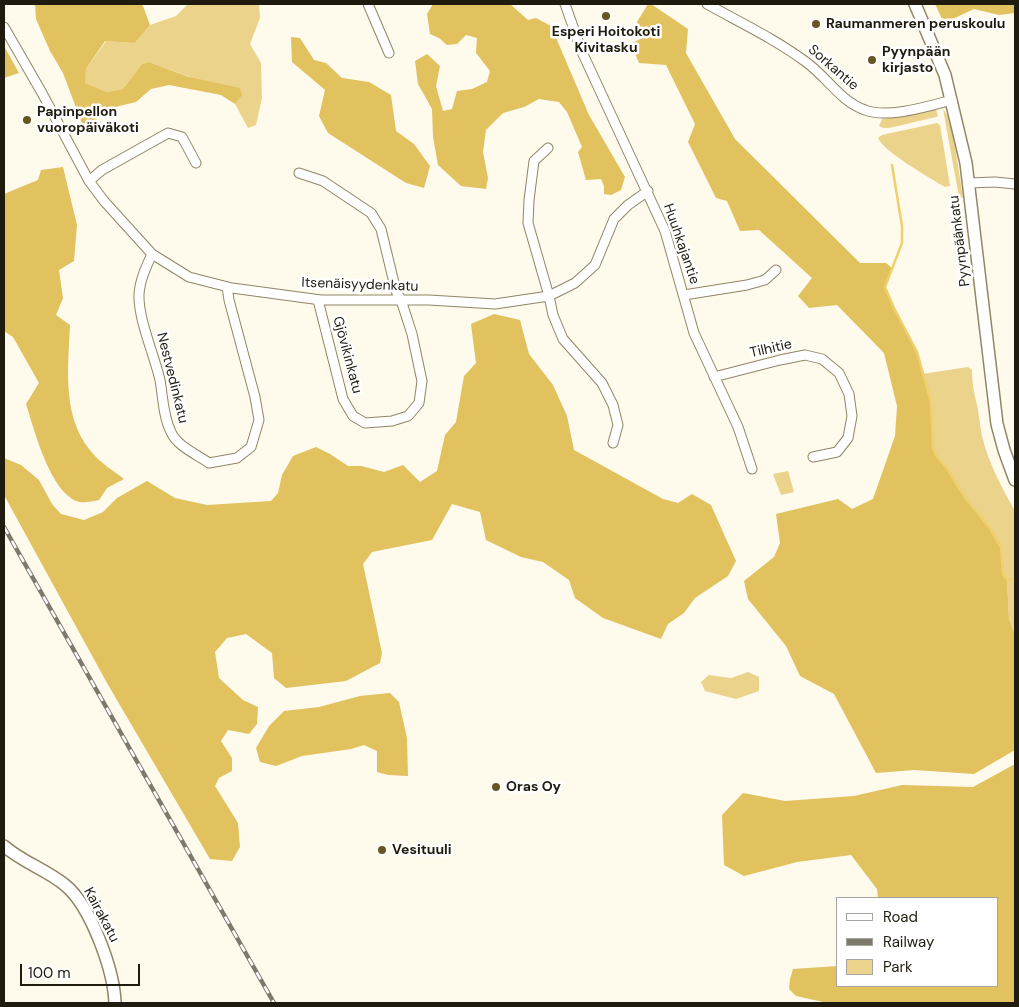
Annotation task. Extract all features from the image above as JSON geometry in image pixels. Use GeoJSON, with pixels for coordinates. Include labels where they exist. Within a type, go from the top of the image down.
{"type":"FeatureCollection","features":[{"type":"Feature","properties":{"kind":"main road","name":"Pyynpäänkatu"},"geometry":{"type":"LineString","coordinates":[[916,4],[939,58],[960,134],[969,183],[997,424],[1015,480]]}},
{"type":"Feature","properties":{"kind":"main road","name":"Kairakatu"},"geometry":{"type":"LineString","coordinates":[[4,846],[65,885],[75,894],[96,930],[108,961],[115,1003]]}},
{"type":"Feature","properties":{"kind":"street"},"geometry":{"type":"LineString","coordinates":[[368,4],[389,53]]}},
{"type":"Feature","properties":{"kind":"street","name":"Huuhkajantie"},"geometry":{"type":"LineString","coordinates":[[565,4],[582,52],[665,231],[694,333],[738,426],[752,469]]}},
{"type":"Feature","properties":{"kind":"street","name":"Sorkantie"},"geometry":{"type":"LineString","coordinates":[[707,4],[786,47],[814,67],[839,94],[865,110],[877,113],[896,112],[952,100]]}},
{"type":"Feature","properties":{"kind":"street","name":"Itsenäisyydenkatu"},"geometry":{"type":"LineString","coordinates":[[4,27],[89,181],[104,201],[152,254],[188,277],[227,287],[318,300],[401,300],[495,304],[549,296],[575,283],[595,265],[614,218],[628,205],[648,192]]}},
{"type":"Feature","properties":{"kind":"street"},"geometry":{"type":"LineString","coordinates":[[89,181],[102,170],[168,133],[182,137],[196,163]]}},
{"type":"Feature","properties":{"kind":"street"},"geometry":{"type":"LineString","coordinates":[[548,148],[534,161],[528,223],[553,315],[563,339],[602,383],[613,405],[618,425],[613,443]]}},
{"type":"Feature","properties":{"kind":"street","name":"Gjövikinkatu"},"geometry":{"type":"LineString","coordinates":[[299,173],[323,180],[371,213],[381,229],[396,291],[401,300],[422,381],[419,403],[408,416],[392,421],[365,423],[353,416],[343,399],[318,300]]}},
{"type":"Feature","properties":{"kind":"street"},"geometry":{"type":"LineString","coordinates":[[969,183],[996,182],[1015,184]]}},
{"type":"Feature","properties":{"kind":"street","name":"Nestvedinkatu"},"geometry":{"type":"LineString","coordinates":[[152,254],[143,273],[139,295],[142,318],[160,380],[165,414],[171,433],[181,444],[209,463],[237,458],[251,447],[259,420],[227,287]]}},
{"type":"Feature","properties":{"kind":"street"},"geometry":{"type":"LineString","coordinates":[[684,295],[747,285],[765,280],[776,270]]}},
{"type":"Feature","properties":{"kind":"street","name":"Tilhitie"},"geometry":{"type":"LineString","coordinates":[[714,377],[805,355],[822,359],[839,373],[850,394],[852,416],[848,438],[837,452],[813,457]]}},
{"type":"Feature","properties":{"kind":"green space"},"geometry":{"type":"Polygon","coordinates":[[[188,4],[259,4],[260,18],[250,44],[261,63],[262,98],[256,125],[248,128],[235,104],[242,96],[149,62],[142,64],[123,89],[107,92],[84,83],[86,69],[106,41],[135,43],[150,25],[176,16],[188,4]]]}},
{"type":"Feature","properties":{"kind":"green space"},"geometry":{"type":"Polygon","coordinates":[[[936,109],[938,116],[936,117],[889,128],[879,126],[882,119],[936,109]]]}},
{"type":"Feature","properties":{"kind":"green space"},"geometry":{"type":"Polygon","coordinates":[[[943,109],[951,120],[963,198],[959,197],[943,109]]]}},
{"type":"Feature","properties":{"kind":"green space"},"geometry":{"type":"Polygon","coordinates":[[[937,123],[940,125],[950,186],[945,187],[898,157],[882,144],[878,138],[882,135],[937,123]]]}},
{"type":"Feature","properties":{"kind":"green space"},"geometry":{"type":"Polygon","coordinates":[[[968,367],[972,370],[973,388],[985,446],[996,475],[1015,511],[1015,634],[1009,619],[1007,581],[1003,574],[1001,547],[989,527],[966,499],[947,467],[937,457],[933,448],[931,402],[922,374],[968,367]]]}},
{"type":"Feature","properties":{"kind":"green space"},"geometry":{"type":"Polygon","coordinates":[[[788,471],[794,492],[781,495],[773,474],[788,471]]]}},
{"type":"Feature","properties":{"kind":"green space"},"geometry":{"type":"Polygon","coordinates":[[[748,672],[759,677],[759,691],[736,699],[705,691],[701,682],[709,675],[731,678],[748,672]]]}},
{"type":"Feature","properties":{"kind":"shaded area"},"geometry":{"type":"Polygon","coordinates":[[[35,4],[141,4],[143,6],[150,25],[135,43],[105,41],[86,69],[85,83],[107,92],[123,89],[142,64],[149,62],[189,77],[240,88],[242,96],[235,104],[221,95],[169,85],[151,89],[136,102],[101,112],[91,129],[84,129],[63,73],[50,51],[36,19],[35,4]]]}},
{"type":"Feature","properties":{"kind":"shaded area"},"geometry":{"type":"Polygon","coordinates":[[[433,4],[510,4],[528,20],[536,18],[551,26],[589,115],[625,177],[621,190],[611,195],[604,194],[604,186],[601,179],[586,180],[578,152],[582,147],[567,112],[559,102],[539,99],[524,107],[503,113],[486,130],[483,152],[488,178],[486,189],[461,186],[438,165],[433,137],[432,109],[418,84],[415,61],[427,54],[440,66],[436,86],[443,111],[452,109],[457,91],[472,89],[487,82],[490,71],[476,53],[477,38],[466,35],[457,44],[447,45],[439,38],[430,34],[427,14],[433,4]]]}},
{"type":"Feature","properties":{"kind":"shaded area"},"geometry":{"type":"Polygon","coordinates":[[[648,4],[651,4],[688,29],[686,53],[735,139],[860,263],[886,263],[892,268],[885,287],[917,352],[931,402],[933,448],[937,457],[946,467],[966,499],[989,527],[1001,547],[1003,574],[1007,580],[1009,619],[1015,634],[1015,750],[974,774],[914,770],[876,773],[834,694],[800,676],[786,646],[748,599],[744,581],[774,557],[780,543],[776,514],[838,499],[852,509],[873,499],[895,436],[897,406],[884,353],[837,305],[809,308],[798,296],[812,278],[759,230],[740,231],[727,201],[716,198],[688,142],[695,124],[666,65],[639,63],[631,44],[642,38],[637,22],[648,4]]]}},
{"type":"Feature","properties":{"kind":"shaded area"},"geometry":{"type":"Polygon","coordinates":[[[935,4],[1015,4],[1015,13],[999,15],[974,9],[944,23],[935,4]]]}},
{"type":"Feature","properties":{"kind":"shaded area"},"geometry":{"type":"Polygon","coordinates":[[[291,37],[300,38],[314,60],[326,63],[342,78],[369,82],[391,95],[396,131],[414,144],[430,166],[424,188],[406,183],[328,133],[319,116],[325,90],[292,62],[291,37]]]}},
{"type":"Feature","properties":{"kind":"shaded area"},"geometry":{"type":"Polygon","coordinates":[[[4,46],[19,73],[4,78],[4,46]]]}},
{"type":"Feature","properties":{"kind":"shaded area"},"geometry":{"type":"Polygon","coordinates":[[[63,167],[77,225],[74,261],[59,270],[63,298],[56,315],[70,325],[68,377],[72,412],[77,428],[85,443],[99,460],[124,479],[107,488],[99,500],[84,502],[70,497],[60,488],[52,475],[39,444],[26,404],[39,383],[13,337],[4,331],[4,194],[38,180],[41,170],[63,167]]]}},
{"type":"Feature","properties":{"kind":"shaded area"},"geometry":{"type":"Polygon","coordinates":[[[494,314],[520,320],[529,354],[553,385],[567,416],[574,450],[663,499],[678,503],[692,494],[711,505],[736,561],[728,576],[695,598],[684,613],[668,624],[661,639],[603,618],[575,598],[569,580],[543,562],[521,557],[486,540],[480,512],[452,504],[432,540],[372,552],[363,564],[382,653],[380,663],[346,681],[286,688],[274,678],[272,653],[246,634],[227,638],[215,652],[219,678],[243,700],[258,707],[257,724],[249,734],[228,730],[221,741],[232,758],[232,771],[219,778],[215,786],[238,823],[240,847],[232,861],[210,859],[107,683],[4,495],[4,458],[21,465],[39,480],[52,504],[61,514],[84,520],[103,512],[117,498],[147,481],[175,498],[207,505],[271,501],[278,493],[282,475],[293,456],[316,447],[348,466],[361,466],[384,472],[403,465],[420,482],[437,471],[445,435],[456,422],[464,376],[476,363],[471,324],[494,314]]]}},
{"type":"Feature","properties":{"kind":"shaded area"},"geometry":{"type":"Polygon","coordinates":[[[390,693],[399,702],[407,738],[408,776],[388,775],[377,772],[377,751],[364,745],[351,749],[302,756],[276,766],[260,762],[256,748],[269,726],[284,711],[319,707],[360,696],[390,693]]]}},
{"type":"Feature","properties":{"kind":"shaded area"},"geometry":{"type":"Polygon","coordinates":[[[1015,764],[1015,1003],[828,1003],[796,996],[789,989],[793,969],[836,966],[836,987],[999,987],[999,897],[878,897],[877,889],[851,855],[797,862],[744,876],[724,865],[722,815],[743,793],[785,801],[854,796],[902,785],[973,787],[1015,764]]]}},
{"type":"Feature","properties":{"kind":"waterway"},"geometry":{"type":"LineString","coordinates":[[892,165],[902,226],[902,243],[885,287],[917,352],[931,402],[933,448],[937,457],[946,467],[966,499],[989,527],[1001,547],[1003,574],[1007,580],[1015,579]]}},
{"type":"Feature","properties":{"kind":"railway"},"geometry":{"type":"LineString","coordinates":[[4,527],[274,1003]]}},
{"type":"Feature","properties":{"kind":"place","name":"Esperi Hoitokoti Kivitasku"},"geometry":{"type":"Point","coordinates":[606,16]}},
{"type":"Feature","properties":{"kind":"place","name":"Raumanmeren peruskoulu"},"geometry":{"type":"Point","coordinates":[816,24]}},
{"type":"Feature","properties":{"kind":"place","name":"Pyynpään kirjasto"},"geometry":{"type":"Point","coordinates":[872,60]}},
{"type":"Feature","properties":{"kind":"place","name":"Papinpellon vuoropäiväkoti"},"geometry":{"type":"Point","coordinates":[27,120]}},
{"type":"Feature","properties":{"kind":"place","name":"Oras Oy"},"geometry":{"type":"Point","coordinates":[496,787]}},
{"type":"Feature","properties":{"kind":"place","name":"Vesituuli"},"geometry":{"type":"Point","coordinates":[382,850]}}]}
